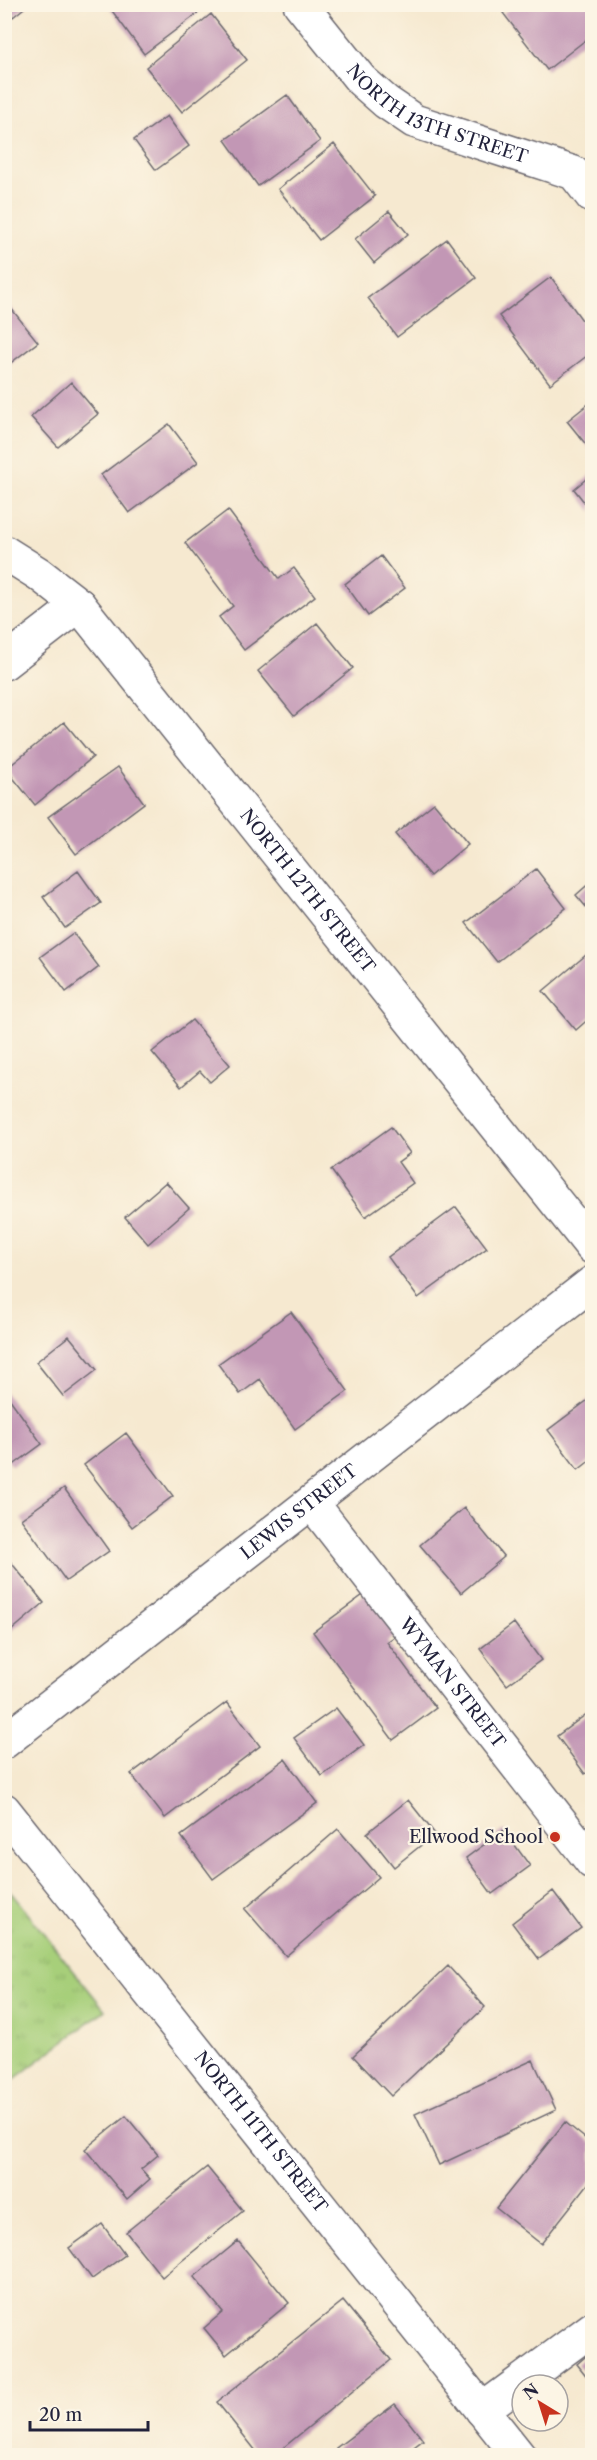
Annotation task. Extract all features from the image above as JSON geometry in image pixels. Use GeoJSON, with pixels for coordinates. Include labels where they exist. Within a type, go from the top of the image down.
{"type":"FeatureCollection","features":[{"type":"Feature","properties":{"kind":"street","name":"NORTH 13TH STREET"},"geometry":{"type":"LineString","coordinates":[[300,4],[361,80],[414,122],[586,176]]}},
{"type":"Feature","properties":{"kind":"street","name":"NORTH 12TH STREET"},"geometry":{"type":"LineString","coordinates":[[4,552],[39,574],[80,605],[592,1247]]}},
{"type":"Feature","properties":{"kind":"street"},"geometry":{"type":"LineString","coordinates":[[4,663],[80,605]]}},
{"type":"Feature","properties":{"kind":"street","name":"LEWIS STREET"},"geometry":{"type":"LineString","coordinates":[[4,1742],[592,1283]]}},
{"type":"Feature","properties":{"kind":"street","name":"WYMAN STREET"},"geometry":{"type":"LineString","coordinates":[[312,1503],[592,1862]]}},
{"type":"Feature","properties":{"kind":"street","name":"NORTH 11TH STREET"},"geometry":{"type":"LineString","coordinates":[[4,1810],[519,2456]]}},
{"type":"Feature","properties":{"kind":"street"},"geometry":{"type":"LineString","coordinates":[[482,2410],[592,2329]]}},
{"type":"Feature","properties":{"kind":"green space"},"geometry":{"type":"Polygon","coordinates":[[[5,1885],[105,2010],[5,2086],[5,1885]]]}},
{"type":"Feature","properties":{"kind":"building"},"geometry":{"type":"Polygon","coordinates":[[[4,4],[29,4],[13,17],[4,4]]]}},
{"type":"Feature","properties":{"kind":"building"},"geometry":{"type":"Polygon","coordinates":[[[107,4],[192,4],[198,13],[144,54],[107,4]]]}},
{"type":"Feature","properties":{"kind":"building"},"geometry":{"type":"Polygon","coordinates":[[[515,5],[592,5],[592,35],[547,70],[503,13],[515,5]]]}},
{"type":"Feature","properties":{"kind":"building"},"geometry":{"type":"Polygon","coordinates":[[[211,14],[247,60],[182,112],[146,67],[211,14]]]}},
{"type":"Feature","properties":{"kind":"building"},"geometry":{"type":"Polygon","coordinates":[[[287,95],[320,141],[258,186],[225,140],[287,95]]]}},
{"type":"Feature","properties":{"kind":"building"},"geometry":{"type":"Polygon","coordinates":[[[167,116],[189,146],[156,170],[134,140],[167,116]]]}},
{"type":"Feature","properties":{"kind":"building"},"geometry":{"type":"Polygon","coordinates":[[[334,144],[375,196],[319,240],[278,189],[334,144]]]}},
{"type":"Feature","properties":{"kind":"building"},"geometry":{"type":"Polygon","coordinates":[[[389,211],[408,234],[374,263],[355,239],[389,211]]]}},
{"type":"Feature","properties":{"kind":"building"},"geometry":{"type":"Polygon","coordinates":[[[447,239],[476,278],[397,337],[368,298],[447,239]]]}},
{"type":"Feature","properties":{"kind":"building"},"geometry":{"type":"Polygon","coordinates":[[[551,277],[592,334],[592,352],[550,384],[499,316],[551,277]]]}},
{"type":"Feature","properties":{"kind":"building"},"geometry":{"type":"Polygon","coordinates":[[[6,302],[38,342],[4,368],[4,304],[6,302]]]}},
{"type":"Feature","properties":{"kind":"building"},"geometry":{"type":"Polygon","coordinates":[[[71,382],[98,414],[58,447],[31,417],[71,382]]]}},
{"type":"Feature","properties":{"kind":"building"},"geometry":{"type":"Polygon","coordinates":[[[592,401],[592,452],[567,421],[592,401]]]}},
{"type":"Feature","properties":{"kind":"building"},"geometry":{"type":"Polygon","coordinates":[[[169,424],[198,462],[129,513],[101,475],[169,424]]]}},
{"type":"Feature","properties":{"kind":"building"},"geometry":{"type":"Polygon","coordinates":[[[592,474],[592,512],[574,489],[592,474]]]}},
{"type":"Feature","properties":{"kind":"building"},"geometry":{"type":"Polygon","coordinates":[[[228,510],[279,579],[294,568],[315,596],[244,650],[219,617],[233,606],[185,543],[228,510]]]}},
{"type":"Feature","properties":{"kind":"building"},"geometry":{"type":"Polygon","coordinates":[[[381,556],[405,588],[368,616],[345,584],[381,556]]]}},
{"type":"Feature","properties":{"kind":"building"},"geometry":{"type":"Polygon","coordinates":[[[317,623],[353,668],[294,716],[258,671],[317,623]]]}},
{"type":"Feature","properties":{"kind":"building"},"geometry":{"type":"Polygon","coordinates":[[[64,722],[93,757],[35,805],[6,769],[64,722]]]}},
{"type":"Feature","properties":{"kind":"building"},"geometry":{"type":"Polygon","coordinates":[[[118,767],[144,803],[76,854],[48,817],[118,767]]]}},
{"type":"Feature","properties":{"kind":"building"},"geometry":{"type":"Polygon","coordinates":[[[434,803],[468,844],[430,876],[395,834],[434,803]]]}},
{"type":"Feature","properties":{"kind":"building"},"geometry":{"type":"Polygon","coordinates":[[[536,869],[566,908],[497,962],[466,923],[536,869]]]}},
{"type":"Feature","properties":{"kind":"building"},"geometry":{"type":"Polygon","coordinates":[[[78,871],[101,903],[65,928],[43,897],[78,871]]]}},
{"type":"Feature","properties":{"kind":"building"},"geometry":{"type":"Polygon","coordinates":[[[592,881],[592,914],[576,895],[592,881]]]}},
{"type":"Feature","properties":{"kind":"building"},"geometry":{"type":"Polygon","coordinates":[[[73,933],[99,967],[66,992],[40,957],[73,933]]]}},
{"type":"Feature","properties":{"kind":"building"},"geometry":{"type":"Polygon","coordinates":[[[592,950],[592,1016],[576,1030],[543,991],[592,950]]]}},
{"type":"Feature","properties":{"kind":"building"},"geometry":{"type":"Polygon","coordinates":[[[192,1020],[230,1065],[210,1082],[200,1071],[181,1087],[152,1052],[192,1020]]]}},
{"type":"Feature","properties":{"kind":"building"},"geometry":{"type":"Polygon","coordinates":[[[391,1127],[410,1153],[398,1162],[413,1183],[365,1217],[331,1170],[391,1127]]]}},
{"type":"Feature","properties":{"kind":"building"},"geometry":{"type":"Polygon","coordinates":[[[166,1182],[189,1208],[148,1244],[125,1217],[166,1182]]]}},
{"type":"Feature","properties":{"kind":"building"},"geometry":{"type":"Polygon","coordinates":[[[456,1207],[487,1248],[418,1298],[388,1257],[456,1207]]]}},
{"type":"Feature","properties":{"kind":"building"},"geometry":{"type":"Polygon","coordinates":[[[291,1312],[348,1391],[295,1429],[260,1379],[240,1394],[218,1364],[291,1312]]]}},
{"type":"Feature","properties":{"kind":"building"},"geometry":{"type":"Polygon","coordinates":[[[69,1336],[97,1370],[63,1396],[36,1362],[69,1336]]]}},
{"type":"Feature","properties":{"kind":"building"},"geometry":{"type":"Polygon","coordinates":[[[4,1391],[42,1444],[12,1466],[4,1456],[4,1391]]]}},
{"type":"Feature","properties":{"kind":"building"},"geometry":{"type":"Polygon","coordinates":[[[592,1397],[592,1459],[578,1470],[548,1430],[592,1397]]]}},
{"type":"Feature","properties":{"kind":"building"},"geometry":{"type":"Polygon","coordinates":[[[126,1433],[173,1496],[132,1527],[84,1465],[126,1433]]]}},
{"type":"Feature","properties":{"kind":"building"},"geometry":{"type":"Polygon","coordinates":[[[64,1488],[109,1551],[66,1581],[21,1519],[64,1488]]]}},
{"type":"Feature","properties":{"kind":"building"},"geometry":{"type":"Polygon","coordinates":[[[464,1508],[504,1557],[461,1593],[420,1545],[464,1508]]]}},
{"type":"Feature","properties":{"kind":"building"},"geometry":{"type":"Polygon","coordinates":[[[5,1555],[44,1603],[5,1636],[5,1555]]]}},
{"type":"Feature","properties":{"kind":"building"},"geometry":{"type":"Polygon","coordinates":[[[374,1587],[405,1629],[387,1642],[436,1708],[393,1740],[313,1632],[374,1587]]]}},
{"type":"Feature","properties":{"kind":"building"},"geometry":{"type":"Polygon","coordinates":[[[514,1623],[541,1660],[507,1685],[480,1649],[514,1623]]]}},
{"type":"Feature","properties":{"kind":"building"},"geometry":{"type":"Polygon","coordinates":[[[227,1702],[260,1746],[165,1818],[131,1774],[227,1702]]]}},
{"type":"Feature","properties":{"kind":"building"},"geometry":{"type":"Polygon","coordinates":[[[336,1708],[364,1745],[322,1776],[294,1738],[336,1708]]]}},
{"type":"Feature","properties":{"kind":"building"},"geometry":{"type":"Polygon","coordinates":[[[592,1710],[592,1769],[585,1774],[557,1736],[592,1710]]]}},
{"type":"Feature","properties":{"kind":"building"},"geometry":{"type":"Polygon","coordinates":[[[285,1759],[317,1803],[213,1879],[181,1836],[285,1759]]]}},
{"type":"Feature","properties":{"kind":"building"},"geometry":{"type":"Polygon","coordinates":[[[408,1800],[435,1834],[394,1867],[367,1833],[408,1800]]]}},
{"type":"Feature","properties":{"kind":"building"},"geometry":{"type":"Polygon","coordinates":[[[338,1829],[379,1877],[286,1956],[245,1909],[338,1829]]]}},
{"type":"Feature","properties":{"kind":"building"},"geometry":{"type":"Polygon","coordinates":[[[504,1830],[530,1866],[492,1894],[466,1858],[504,1830]]]}},
{"type":"Feature","properties":{"kind":"building"},"geometry":{"type":"Polygon","coordinates":[[[553,1891],[581,1928],[539,1959],[512,1923],[553,1891]]]}},
{"type":"Feature","properties":{"kind":"building"},"geometry":{"type":"Polygon","coordinates":[[[448,1966],[485,2007],[391,2096],[353,2056],[448,1966]]]}},
{"type":"Feature","properties":{"kind":"building"},"geometry":{"type":"Polygon","coordinates":[[[533,2060],[556,2110],[439,2165],[415,2114],[533,2060]]]}},
{"type":"Feature","properties":{"kind":"building"},"geometry":{"type":"Polygon","coordinates":[[[126,2116],[158,2155],[141,2169],[150,2179],[127,2199],[85,2149],[126,2116]]]}},
{"type":"Feature","properties":{"kind":"building"},"geometry":{"type":"Polygon","coordinates":[[[565,2122],[592,2144],[592,2179],[541,2244],[496,2208],[565,2122]]]}},
{"type":"Feature","properties":{"kind":"building"},"geometry":{"type":"Polygon","coordinates":[[[207,2167],[243,2211],[162,2277],[126,2232],[207,2167]]]}},
{"type":"Feature","properties":{"kind":"building"},"geometry":{"type":"Polygon","coordinates":[[[102,2224],[125,2255],[92,2279],[69,2248],[102,2224]]]}},
{"type":"Feature","properties":{"kind":"building"},"geometry":{"type":"Polygon","coordinates":[[[238,2241],[289,2303],[226,2355],[204,2328],[223,2312],[194,2277],[238,2241]]]}},
{"type":"Feature","properties":{"kind":"building"},"geometry":{"type":"Polygon","coordinates":[[[343,2301],[391,2360],[273,2456],[260,2456],[217,2402],[343,2301]]]}},
{"type":"Feature","properties":{"kind":"building"},"geometry":{"type":"Polygon","coordinates":[[[592,2351],[592,2383],[577,2364],[592,2351]]]}},
{"type":"Feature","properties":{"kind":"building"},"geometry":{"type":"Polygon","coordinates":[[[395,2404],[423,2440],[402,2456],[392,2456],[389,2451],[383,2456],[341,2456],[336,2448],[395,2404]]]}},
{"type":"Feature","properties":{"kind":"place","name":"Ellwood School"},"geometry":{"type":"Point","coordinates":[555,1837]}}]}
